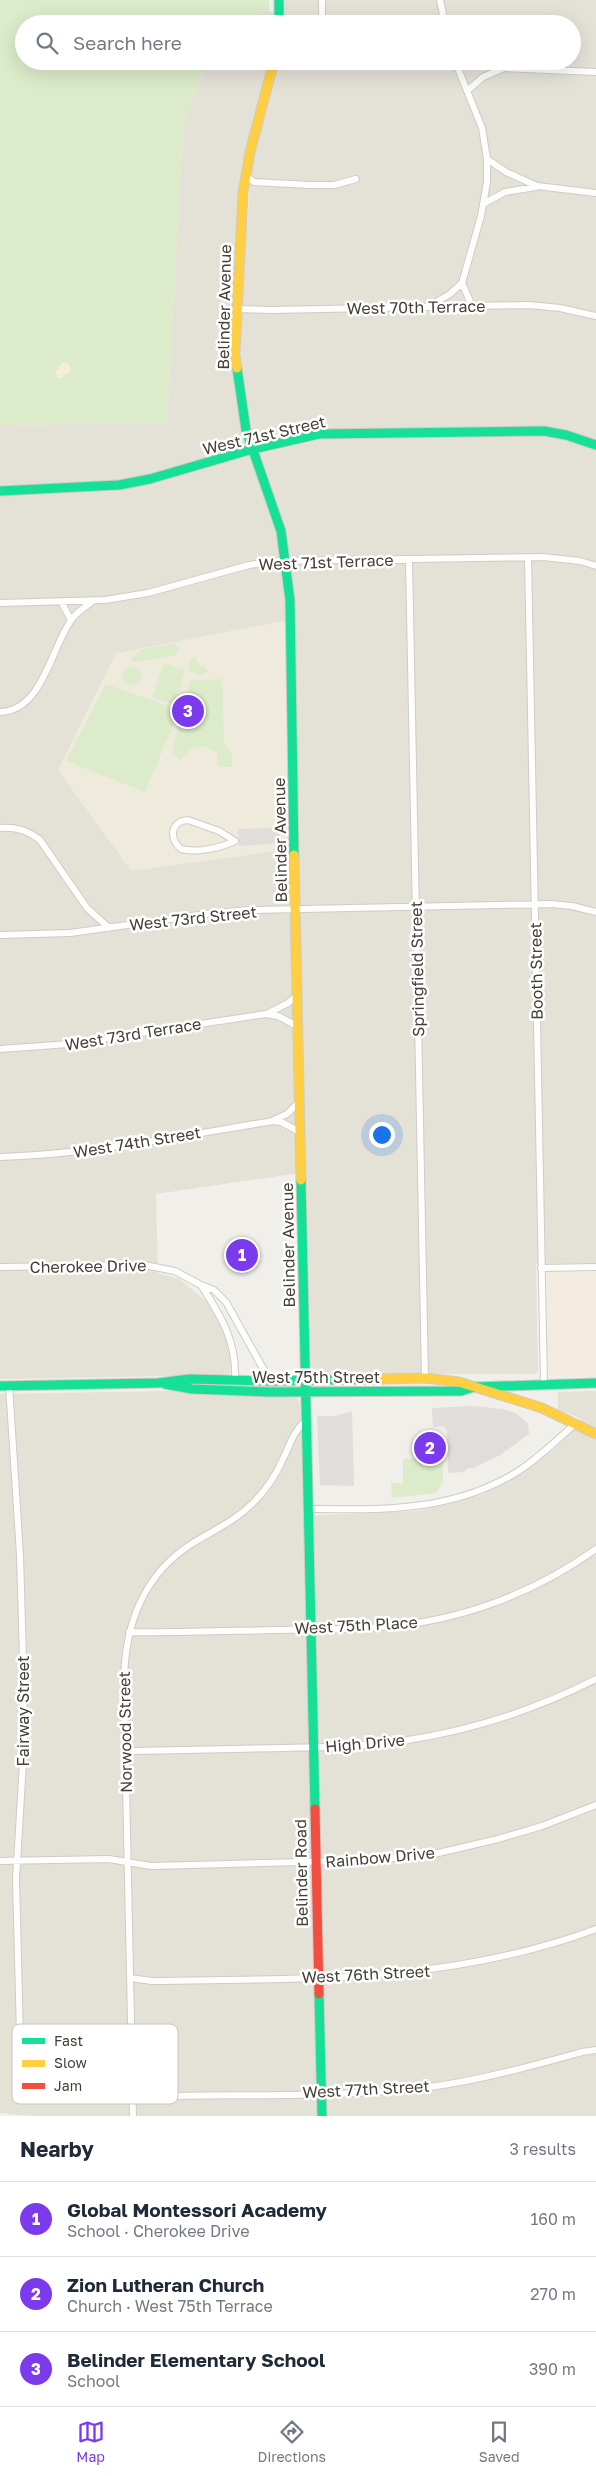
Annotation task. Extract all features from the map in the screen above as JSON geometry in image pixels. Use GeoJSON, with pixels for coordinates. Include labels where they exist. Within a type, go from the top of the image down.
{"type":"FeatureCollection","features":[{"type":"Feature","properties":{"kind":"street"},"geometry":{"type":"LineString","coordinates":[[279,0],[279,15]]}},
{"type":"Feature","properties":{"kind":"street"},"geometry":{"type":"LineString","coordinates":[[322,0],[322,15]]}},
{"type":"Feature","properties":{"kind":"street"},"geometry":{"type":"LineString","coordinates":[[440,0],[443,15]]}},
{"type":"Feature","properties":{"kind":"street","name":"Belinder Avenue"},"geometry":{"type":"LineString","coordinates":[[272,70],[250,152],[246,176],[236,309],[236,370],[242,413],[281,531],[290,600],[296,996],[311,1629]]}},
{"type":"Feature","properties":{"kind":"street"},"geometry":{"type":"LineString","coordinates":[[431,306],[450,294],[462,283],[487,182],[488,159],[482,128],[459,70]]}},
{"type":"Feature","properties":{"kind":"street"},"geometry":{"type":"LineString","coordinates":[[467,91],[483,77],[500,70]]}},
{"type":"Feature","properties":{"kind":"street"},"geometry":{"type":"LineString","coordinates":[[550,70],[596,72]]}},
{"type":"Feature","properties":{"kind":"street"},"geometry":{"type":"LineString","coordinates":[[488,159],[506,172],[537,186]]}},
{"type":"Feature","properties":{"kind":"street"},"geometry":{"type":"LineString","coordinates":[[246,176],[254,182],[309,185],[334,185],[356,179]]}},
{"type":"Feature","properties":{"kind":"street"},"geometry":{"type":"LineString","coordinates":[[483,204],[505,192],[537,186],[596,193]]}},
{"type":"Feature","properties":{"kind":"street"},"geometry":{"type":"LineString","coordinates":[[462,283],[472,306]]}},
{"type":"Feature","properties":{"kind":"street","name":"West 70th Terrace"},"geometry":{"type":"LineString","coordinates":[[236,309],[537,306],[596,316]]}},
{"type":"Feature","properties":{"kind":"street","name":"West 71st Street"},"geometry":{"type":"LineString","coordinates":[[0,491],[119,485],[166,475],[253,449],[305,437],[337,433],[520,430],[566,435],[596,444]]}},
{"type":"Feature","properties":{"kind":"street","name":"Booth Street"},"geometry":{"type":"LineString","coordinates":[[528,557],[544,1384]]}},
{"type":"Feature","properties":{"kind":"street","name":"West 71st Terrace"},"geometry":{"type":"LineString","coordinates":[[0,603],[93,601],[148,593],[249,564],[286,561],[560,557],[596,566]]}},
{"type":"Feature","properties":{"kind":"street","name":"Springfield Street"},"geometry":{"type":"LineString","coordinates":[[409,560],[425,1378]]}},
{"type":"Feature","properties":{"kind":"street"},"geometry":{"type":"LineString","coordinates":[[0,712],[16,709],[26,703],[35,691],[71,620],[93,601]]}},
{"type":"Feature","properties":{"kind":"street"},"geometry":{"type":"LineString","coordinates":[[62,603],[71,620]]}},
{"type":"Feature","properties":{"kind":"street"},"geometry":{"type":"LineString","coordinates":[[188,820],[218,831],[235,841],[219,847],[185,850],[175,842],[173,832],[178,823],[188,820]]}},
{"type":"Feature","properties":{"kind":"street"},"geometry":{"type":"LineString","coordinates":[[0,828],[14,827],[30,832],[40,840],[87,908],[109,928]]}},
{"type":"Feature","properties":{"kind":"street","name":"West 73rd Street"},"geometry":{"type":"LineString","coordinates":[[0,935],[52,934],[214,913],[535,905],[572,906],[596,912]]}},
{"type":"Feature","properties":{"kind":"street","name":"West 73rd Terrace"},"geometry":{"type":"LineString","coordinates":[[0,1049],[69,1044],[266,1014],[288,1003],[296,996]]}},
{"type":"Feature","properties":{"kind":"street","name":"West 73rd Terrace"},"geometry":{"type":"LineString","coordinates":[[266,1014],[278,1016],[297,1026]]}},
{"type":"Feature","properties":{"kind":"street","name":"West 74th Street"},"geometry":{"type":"LineString","coordinates":[[0,1157],[85,1151],[273,1121],[287,1114],[299,1102]]}},
{"type":"Feature","properties":{"kind":"street"},"geometry":{"type":"LineString","coordinates":[[273,1121],[281,1122],[300,1132]]}},
{"type":"Feature","properties":{"kind":"street","name":"Cherokee Drive"},"geometry":{"type":"LineString","coordinates":[[0,1267],[144,1265],[174,1271],[200,1286],[214,1290],[226,1302],[270,1381]]}},
{"type":"Feature","properties":{"kind":"street"},"geometry":{"type":"LineString","coordinates":[[542,1268],[596,1268]]}},
{"type":"Feature","properties":{"kind":"street","name":"Cherokee Drive"},"geometry":{"type":"LineString","coordinates":[[200,1286],[215,1305],[224,1324],[234,1352],[235,1380]]}},
{"type":"Feature","properties":{"kind":"street","name":"West 75th Street"},"geometry":{"type":"LineString","coordinates":[[4,1385],[158,1383],[190,1378],[270,1381],[425,1378],[459,1382],[474,1387]]}},
{"type":"Feature","properties":{"kind":"street","name":"West 75th Street"},"geometry":{"type":"LineString","coordinates":[[158,1383],[192,1389],[305,1392],[461,1391],[474,1387],[596,1383]]}},
{"type":"Feature","properties":{"kind":"street","name":"Fairway Street"},"geometry":{"type":"LineString","coordinates":[[4,1385],[20,1546],[23,1658],[23,1773],[17,1860],[20,2024]]}},
{"type":"Feature","properties":{"kind":"street"},"geometry":{"type":"LineString","coordinates":[[474,1387],[542,1408],[596,1434]]}},
{"type":"Feature","properties":{"kind":"street","name":"Norwood Street"},"geometry":{"type":"LineString","coordinates":[[131,2024],[123,1664],[130,1632],[138,1607],[158,1574],[187,1548],[228,1523],[253,1503],[278,1469],[293,1433],[305,1421]]}},
{"type":"Feature","properties":{"kind":"street"},"geometry":{"type":"LineString","coordinates":[[308,1509],[394,1509],[426,1506],[470,1494],[517,1472],[538,1457],[576,1423]]}},
{"type":"Feature","properties":{"kind":"street","name":"West 75th Place"},"geometry":{"type":"LineString","coordinates":[[130,1632],[311,1629],[405,1625],[468,1612],[498,1602],[544,1581],[596,1549]]}},
{"type":"Feature","properties":{"kind":"street","name":"Belinder Road"},"geometry":{"type":"LineString","coordinates":[[311,1629],[322,2116]]}},
{"type":"Feature","properties":{"kind":"street","name":"High Drive"},"geometry":{"type":"LineString","coordinates":[[125,1746],[133,1751],[377,1744],[442,1734],[511,1715],[554,1699],[596,1678]]}},
{"type":"Feature","properties":{"kind":"street","name":"Rainbow Drive"},"geometry":{"type":"LineString","coordinates":[[127,1862],[151,1866],[375,1860],[456,1849],[542,1826],[596,1805]]}},
{"type":"Feature","properties":{"kind":"street"},"geometry":{"type":"LineString","coordinates":[[0,1861],[109,1859],[127,1862]]}},
{"type":"Feature","properties":{"kind":"street","name":"West 76th Street"},"geometry":{"type":"LineString","coordinates":[[130,1978],[152,1981],[319,1978],[372,1976],[458,1967],[519,1953],[596,1929]]}},
{"type":"Feature","properties":{"kind":"street","name":"West 77th Street"},"geometry":{"type":"LineString","coordinates":[[178,2096],[390,2091],[480,2079],[596,2050]]}},
{"type":"Feature","properties":{"kind":"shaded area"},"geometry":{"type":"Polygon","coordinates":[[[285,0],[596,0],[596,1263],[536,1264],[538,1371],[535,1374],[319,1374],[311,1366],[306,1172],[156,1194],[158,1273],[179,1279],[207,1302],[217,1318],[226,1340],[231,1359],[230,1373],[223,1375],[0,1379],[0,425],[167,423],[183,126],[203,70],[267,70],[242,163],[234,267],[232,370],[241,369],[241,302],[252,163],[276,70],[581,70],[581,15],[284,15],[285,0]]]}},
{"type":"Feature","properties":{"kind":"shaded area"},"geometry":{"type":"Polygon","coordinates":[[[269,11],[276,13],[276,15],[255,15],[269,11]]]}},
{"type":"Feature","properties":{"kind":"shaded area"},"geometry":{"type":"Polygon","coordinates":[[[288,620],[293,849],[131,871],[58,770],[116,653],[288,620]]]}},
{"type":"Feature","properties":{"kind":"shaded area"},"geometry":{"type":"Polygon","coordinates":[[[280,828],[280,843],[239,846],[238,829],[280,828]]]}},
{"type":"Feature","properties":{"kind":"shaded area"},"geometry":{"type":"Polygon","coordinates":[[[596,1272],[596,1375],[551,1375],[548,1370],[547,1275],[553,1273],[596,1272]]]}},
{"type":"Feature","properties":{"kind":"shaded area"},"geometry":{"type":"Polygon","coordinates":[[[170,1391],[296,1397],[300,1404],[304,1516],[417,1511],[483,1494],[523,1473],[553,1450],[574,1430],[581,1418],[558,1410],[558,1392],[596,1391],[596,2116],[34,2116],[0,2113],[0,1394],[170,1391]]]}},
{"type":"Feature","properties":{"kind":"shaded area"},"geometry":{"type":"Polygon","coordinates":[[[473,1406],[503,1409],[517,1414],[528,1424],[529,1434],[500,1455],[473,1468],[468,1468],[464,1472],[448,1473],[447,1431],[443,1426],[433,1427],[432,1408],[473,1406]]]}},
{"type":"Feature","properties":{"kind":"shaded area"},"geometry":{"type":"Polygon","coordinates":[[[352,1411],[354,1486],[320,1485],[317,1416],[336,1416],[352,1411]]]}},
{"type":"Feature","properties":{"kind":"green space"},"geometry":{"type":"Polygon","coordinates":[[[0,0],[269,0],[269,11],[255,15],[15,15],[15,70],[203,70],[183,126],[167,423],[0,425],[0,0]]]}},
{"type":"Feature","properties":{"kind":"green space"},"geometry":{"type":"Polygon","coordinates":[[[174,644],[178,647],[179,651],[174,656],[134,662],[131,659],[142,649],[174,644]]]}},
{"type":"Feature","properties":{"kind":"green space"},"geometry":{"type":"Polygon","coordinates":[[[196,657],[199,665],[206,668],[207,672],[204,675],[196,674],[189,670],[189,660],[196,657]]]}},
{"type":"Feature","properties":{"kind":"green space"},"geometry":{"type":"Polygon","coordinates":[[[164,663],[185,670],[174,705],[152,697],[164,663]]]}},
{"type":"Feature","properties":{"kind":"green space"},"geometry":{"type":"Polygon","coordinates":[[[132,667],[138,670],[141,676],[138,682],[132,685],[126,682],[123,676],[126,670],[132,667]]]}},
{"type":"Feature","properties":{"kind":"green space"},"geometry":{"type":"Polygon","coordinates":[[[222,679],[224,743],[232,753],[232,767],[218,767],[217,753],[205,746],[189,750],[180,760],[172,752],[190,681],[222,679]]]}},
{"type":"Feature","properties":{"kind":"green space"},"geometry":{"type":"Polygon","coordinates":[[[106,684],[179,710],[145,792],[66,761],[106,684]]]}},
{"type":"Feature","properties":{"kind":"green space"},"geometry":{"type":"Polygon","coordinates":[[[443,1457],[443,1482],[436,1493],[392,1498],[391,1483],[403,1483],[403,1459],[443,1457]]]}},
{"type":"Feature","properties":{"kind":"sand"},"geometry":{"type":"Polygon","coordinates":[[[62,363],[67,363],[71,369],[70,372],[60,379],[55,373],[62,363]]]}},
{"type":"Feature","properties":{"kind":"traffic: fast"},"geometry":{"type":"LineString","coordinates":[[279,0],[279,15]]}},
{"type":"Feature","properties":{"kind":"traffic: fast"},"geometry":{"type":"LineString","coordinates":[[237,368],[246,430],[281,531],[290,600],[294,855]]}},
{"type":"Feature","properties":{"kind":"traffic: fast"},"geometry":{"type":"LineString","coordinates":[[0,491],[119,485],[150,479],[253,449],[319,434],[544,431],[566,435],[596,445]]}},
{"type":"Feature","properties":{"kind":"traffic: fast"},"geometry":{"type":"LineString","coordinates":[[301,1180],[315,1809]]}},
{"type":"Feature","properties":{"kind":"traffic: fast"},"geometry":{"type":"LineString","coordinates":[[0,1386],[158,1383],[190,1379],[270,1381],[381,1379]]}},
{"type":"Feature","properties":{"kind":"traffic: fast"},"geometry":{"type":"LineString","coordinates":[[165,1384],[192,1389],[270,1392],[461,1391],[474,1387],[596,1383]]}},
{"type":"Feature","properties":{"kind":"traffic: fast"},"geometry":{"type":"LineString","coordinates":[[319,1994],[322,2116]]}},
{"type":"Feature","properties":{"kind":"traffic: slow"},"geometry":{"type":"LineString","coordinates":[[237,368],[235,355],[243,193],[250,152],[272,70]]}},
{"type":"Feature","properties":{"kind":"traffic: slow"},"geometry":{"type":"LineString","coordinates":[[294,855],[301,1180]]}},
{"type":"Feature","properties":{"kind":"traffic: slow"},"geometry":{"type":"LineString","coordinates":[[381,1379],[425,1378],[459,1382],[542,1408],[596,1434]]}},
{"type":"Feature","properties":{"kind":"traffic: jam"},"geometry":{"type":"LineString","coordinates":[[315,1809],[319,1994]]}},
{"type":"Feature","properties":{"kind":"place","name":"Belinder Elementary School"},"geometry":{"type":"Point","coordinates":[188,711]}},
{"type":"Feature","properties":{"kind":"place","name":"Global Montessori Academy"},"geometry":{"type":"Point","coordinates":[242,1255]}},
{"type":"Feature","properties":{"kind":"place","name":"Zion Lutheran Church"},"geometry":{"type":"Point","coordinates":[430,1448]}}]}
